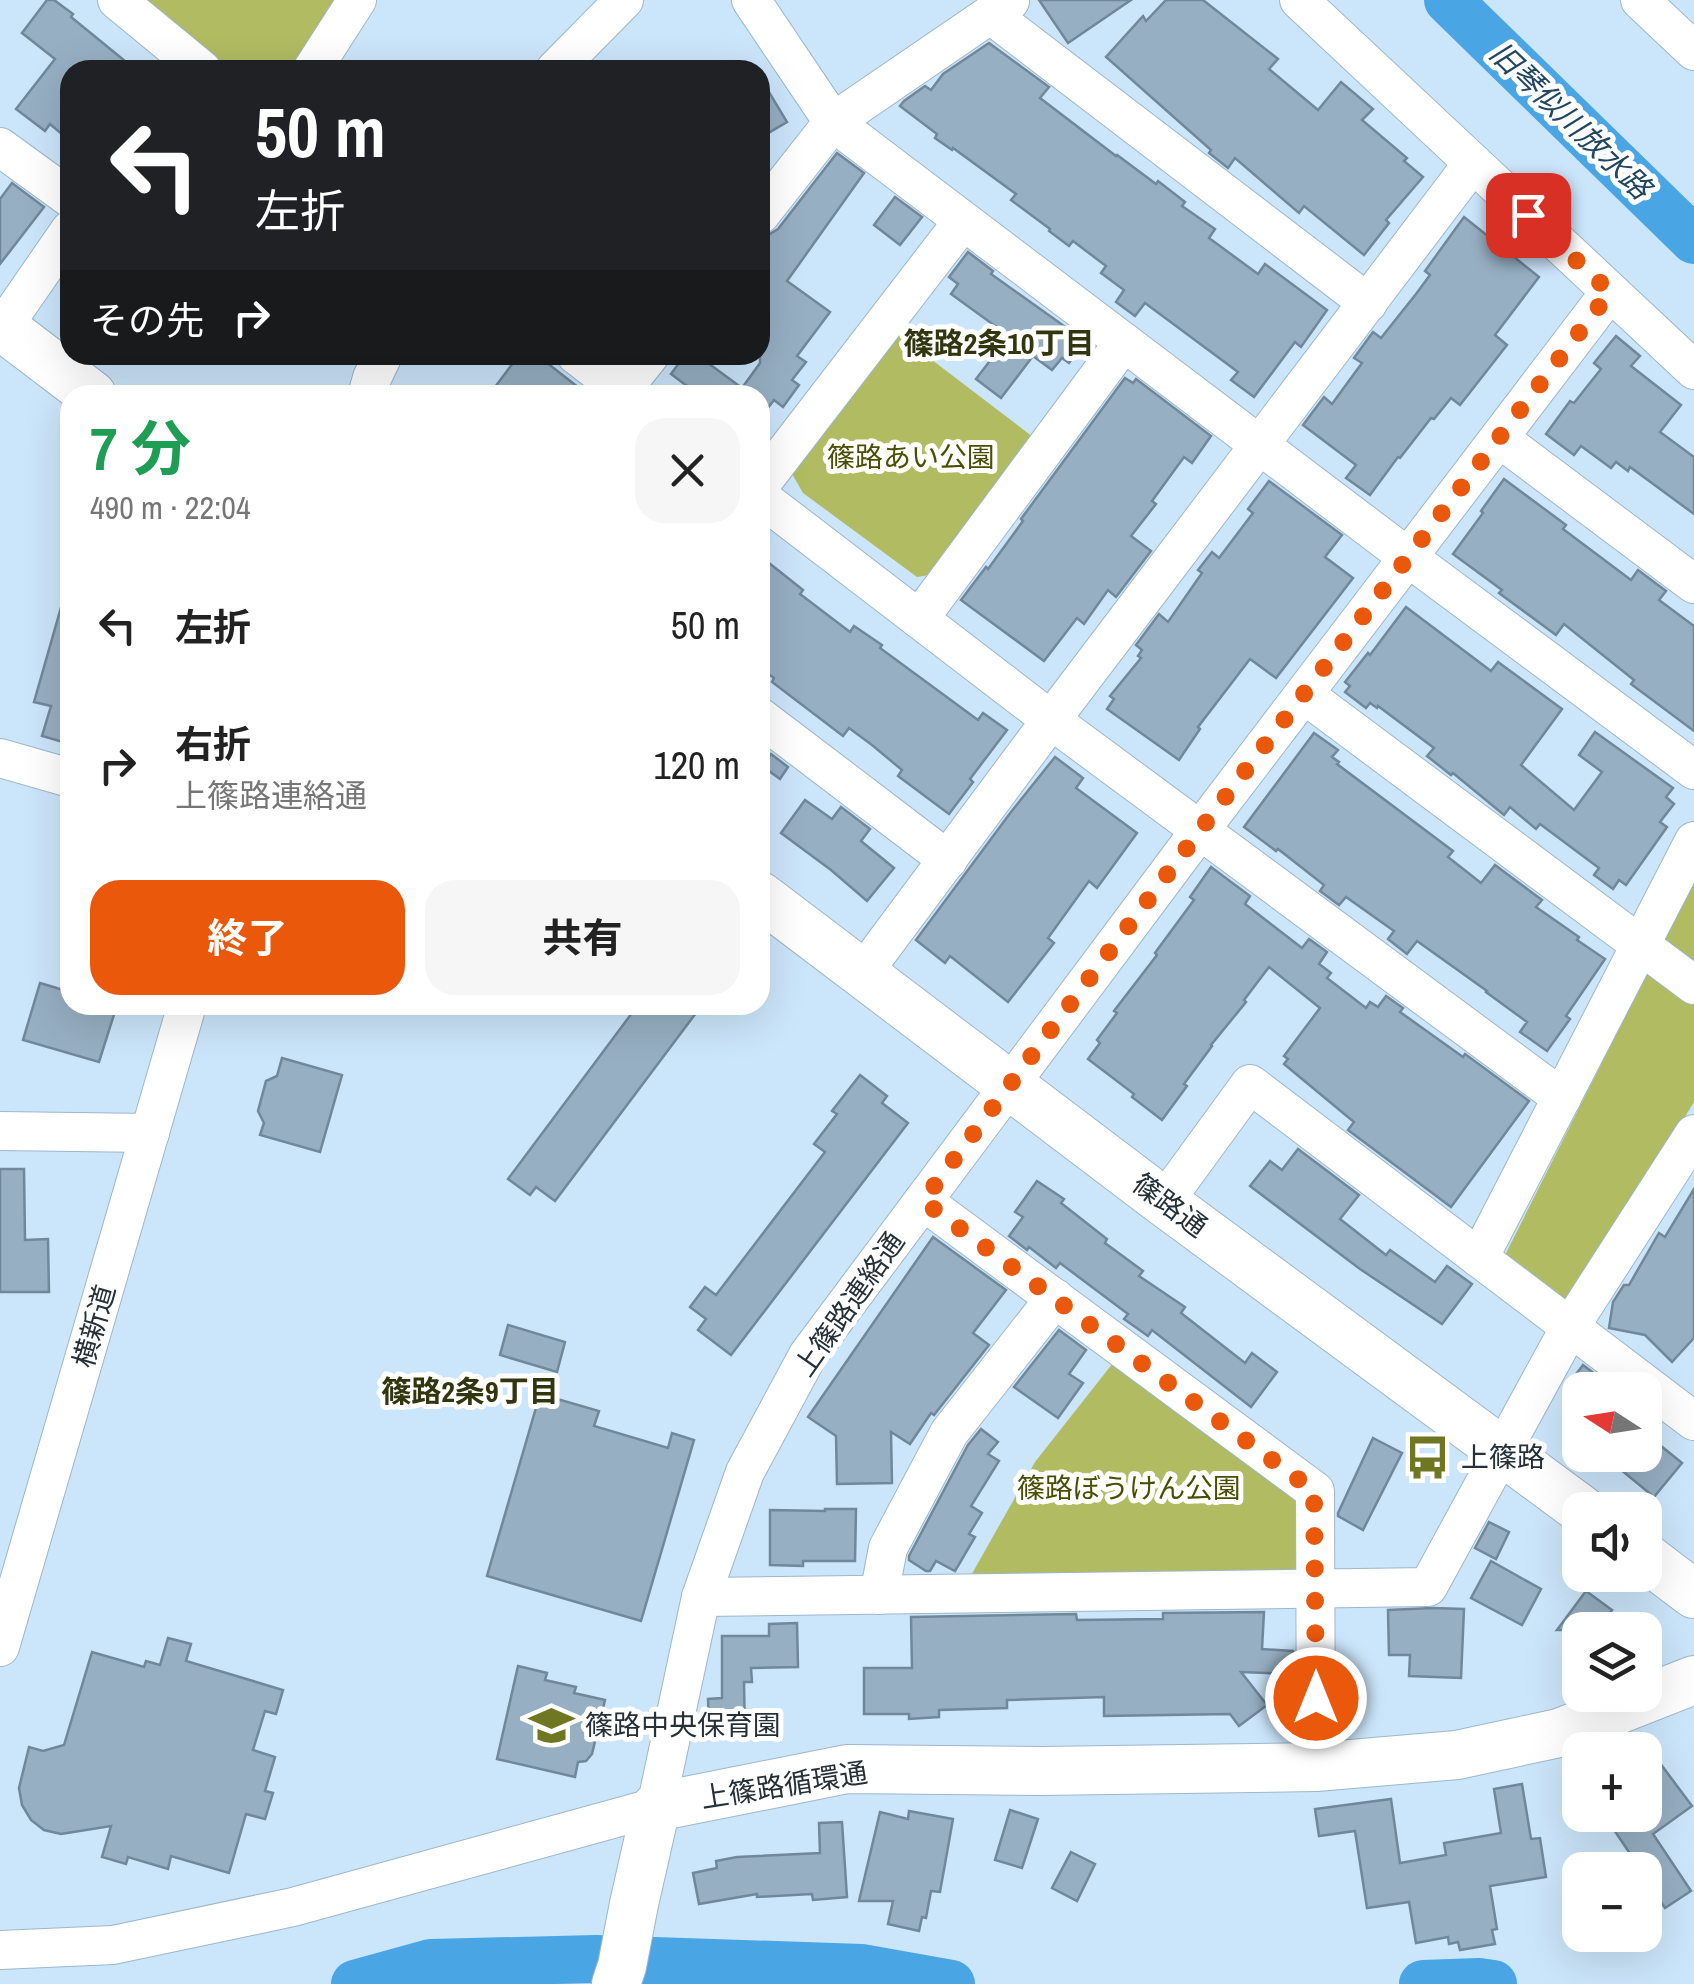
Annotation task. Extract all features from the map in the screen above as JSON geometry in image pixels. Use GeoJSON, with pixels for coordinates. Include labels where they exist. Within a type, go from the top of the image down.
{"type":"FeatureCollection","features":[{"type":"Feature","properties":{"kind":"main road"},"geometry":{"type":"LineString","coordinates":[[1,326],[79,385]]}},
{"type":"Feature","properties":{"kind":"main road","name":"篠路通"},"geometry":{"type":"LineString","coordinates":[[770,904],[1164,1202],[1562,1495]]}},
{"type":"Feature","properties":{"kind":"main road"},"geometry":{"type":"LineString","coordinates":[[1662,1570],[1694,1594]]}},
{"type":"Feature","properties":{"kind":"main road","name":"上篠路循環通"},"geometry":{"type":"LineString","coordinates":[[656,1807],[847,1769],[1316,1767],[1456,1755],[1560,1733],[1694,1680]]}},
{"type":"Feature","properties":{"kind":"main road"},"geometry":{"type":"LineString","coordinates":[[616,1984],[656,1807]]}},
{"type":"Feature","properties":{"kind":"street"},"geometry":{"type":"LineString","coordinates":[[117,0],[190,60]]}},
{"type":"Feature","properties":{"kind":"street"},"geometry":{"type":"LineString","coordinates":[[318,60],[357,0]]}},
{"type":"Feature","properties":{"kind":"street"},"geometry":{"type":"LineString","coordinates":[[565,60],[624,0]]}},
{"type":"Feature","properties":{"kind":"street"},"geometry":{"type":"LineString","coordinates":[[751,0],[833,122],[1694,770]]}},
{"type":"Feature","properties":{"kind":"street"},"geometry":{"type":"LineString","coordinates":[[1299,0],[1694,370]]}},
{"type":"Feature","properties":{"kind":"street"},"geometry":{"type":"LineString","coordinates":[[1640,0],[1694,51]]}},
{"type":"Feature","properties":{"kind":"street"},"geometry":{"type":"LineString","coordinates":[[770,202],[833,122],[1002,7],[1368,303]]}},
{"type":"Feature","properties":{"kind":"street"},"geometry":{"type":"LineString","coordinates":[[0,148],[60,191]]}},
{"type":"Feature","properties":{"kind":"street"},"geometry":{"type":"LineString","coordinates":[[862,974],[1473,163]]}},
{"type":"Feature","properties":{"kind":"street"},"geometry":{"type":"LineString","coordinates":[[770,471],[964,221]]}},
{"type":"Feature","properties":{"kind":"street"},"geometry":{"type":"LineString","coordinates":[[1,326],[60,244]]}},
{"type":"Feature","properties":{"kind":"street","name":"上篠路連絡通"},"geometry":{"type":"LineString","coordinates":[[656,1807],[701,1597],[745,1472],[808,1355],[1201,829],[1610,292]]}},
{"type":"Feature","properties":{"kind":"street"},"geometry":{"type":"LineString","coordinates":[[920,619],[1124,342]]}},
{"type":"Feature","properties":{"kind":"street"},"geometry":{"type":"LineString","coordinates":[[588,365],[613,385]]}},
{"type":"Feature","properties":{"kind":"street"},"geometry":{"type":"LineString","coordinates":[[1499,438],[1694,584]]}},
{"type":"Feature","properties":{"kind":"street"},"geometry":{"type":"LineString","coordinates":[[770,504],[1051,720],[1562,1098]]}},
{"type":"Feature","properties":{"kind":"street"},"geometry":{"type":"LineString","coordinates":[[1305,695],[1694,985]]}},
{"type":"Feature","properties":{"kind":"street"},"geometry":{"type":"LineString","coordinates":[[770,725],[948,860]]}},
{"type":"Feature","properties":{"kind":"street"},"geometry":{"type":"LineString","coordinates":[[0,758],[60,775]]}},
{"type":"Feature","properties":{"kind":"street"},"geometry":{"type":"LineString","coordinates":[[1479,1258],[1694,842]]}},
{"type":"Feature","properties":{"kind":"street","name":"横新道"},"geometry":{"type":"LineString","coordinates":[[0,1647],[184,1015]]}},
{"type":"Feature","properties":{"kind":"street"},"geometry":{"type":"LineString","coordinates":[[1164,1202],[1250,1084],[1570,1327],[1688,1405]]}},
{"type":"Feature","properties":{"kind":"street"},"geometry":{"type":"LineString","coordinates":[[0,1131],[150,1133]]}},
{"type":"Feature","properties":{"kind":"street"},"geometry":{"type":"LineString","coordinates":[[701,1597],[1428,1587],[1570,1327],[1694,1134]]}},
{"type":"Feature","properties":{"kind":"street"},"geometry":{"type":"LineString","coordinates":[[923,1201],[1314,1491],[1316,1767]]}},
{"type":"Feature","properties":{"kind":"street"},"geometry":{"type":"LineString","coordinates":[[879,1595],[888,1548],[949,1433],[1055,1298]]}},
{"type":"Feature","properties":{"kind":"street","name":"上篠路循環通"},"geometry":{"type":"LineString","coordinates":[[0,1950],[112,1944],[293,1907],[656,1807]]}},
{"type":"Feature","properties":{"kind":"green space"},"geometry":{"type":"Polygon","coordinates":[[[138,0],[337,0],[298,60],[213,60],[138,0]]]}},
{"type":"Feature","properties":{"kind":"green space","name":"篠路あい公園"},"geometry":{"type":"Polygon","coordinates":[[[898,334],[1033,437],[929,575],[917,577],[803,493],[791,472],[898,334]]]}},
{"type":"Feature","properties":{"kind":"green space"},"geometry":{"type":"Polygon","coordinates":[[[1694,880],[1694,1102],[1567,1310],[1502,1261],[1694,880]]]}},
{"type":"Feature","properties":{"kind":"green space","name":"篠路ぼうけん公園"},"geometry":{"type":"Polygon","coordinates":[[[1113,1363],[1300,1503],[1302,1567],[1290,1576],[969,1579],[1035,1462],[1113,1363]]]}},
{"type":"Feature","properties":{"kind":"building"},"geometry":{"type":"Polygon","coordinates":[[[47,0],[54,0],[124,60],[60,60],[60,132],[50,124],[45,131],[16,109],[55,59],[22,33],[47,0]]]}},
{"type":"Feature","properties":{"kind":"building"},"geometry":{"type":"Polygon","coordinates":[[[1039,0],[1131,0],[1068,43],[1039,0]]]}},
{"type":"Feature","properties":{"kind":"building"},"geometry":{"type":"Polygon","coordinates":[[[1166,0],[1203,0],[1278,59],[1269,69],[1318,110],[1341,82],[1373,109],[1362,120],[1423,177],[1386,220],[1389,223],[1364,255],[1304,206],[1299,213],[1235,158],[1228,168],[1106,57],[1143,16],[1146,21],[1166,0]]]}},
{"type":"Feature","properties":{"kind":"building"},"geometry":{"type":"Polygon","coordinates":[[[989,43],[1049,87],[1040,98],[1185,202],[1182,206],[1215,229],[1209,238],[1258,274],[1265,264],[1327,310],[1301,347],[1295,342],[1254,397],[1231,380],[1238,372],[1145,303],[1135,316],[1116,302],[1124,290],[1101,273],[1106,266],[1073,241],[1069,246],[1049,231],[1011,200],[1016,194],[935,138],[937,134],[900,106],[925,86],[931,90],[943,74],[989,43]]]}},
{"type":"Feature","properties":{"kind":"building"},"geometry":{"type":"Polygon","coordinates":[[[770,94],[787,122],[770,132],[770,94]]]}},
{"type":"Feature","properties":{"kind":"building"},"geometry":{"type":"Polygon","coordinates":[[[837,153],[864,173],[787,281],[830,312],[797,356],[806,362],[792,380],[799,385],[783,407],[774,400],[770,405],[770,385],[744,385],[759,365],[770,365],[770,234],[778,229],[837,153]]]}},
{"type":"Feature","properties":{"kind":"building"},"geometry":{"type":"Polygon","coordinates":[[[12,183],[44,207],[0,264],[0,199],[12,183]]]}},
{"type":"Feature","properties":{"kind":"building"},"geometry":{"type":"Polygon","coordinates":[[[895,197],[922,217],[900,245],[874,225],[895,197]]]}},
{"type":"Feature","properties":{"kind":"building"},"geometry":{"type":"Polygon","coordinates":[[[1464,217],[1539,277],[1495,335],[1507,345],[1460,405],[1451,398],[1431,418],[1370,495],[1346,478],[1356,465],[1303,425],[1324,397],[1332,404],[1362,363],[1354,358],[1373,332],[1381,338],[1416,294],[1430,275],[1425,271],[1464,217]]]}},
{"type":"Feature","properties":{"kind":"building"},"geometry":{"type":"Polygon","coordinates":[[[968,252],[993,271],[991,274],[1085,341],[1069,363],[1062,358],[1052,370],[1033,356],[1001,398],[976,379],[1009,336],[951,294],[958,284],[949,277],[968,252]]]}},
{"type":"Feature","properties":{"kind":"building"},"geometry":{"type":"Polygon","coordinates":[[[1616,336],[1640,356],[1631,366],[1681,405],[1660,432],[1694,457],[1694,514],[1630,467],[1628,471],[1616,462],[1611,468],[1581,446],[1574,455],[1546,434],[1601,369],[1594,363],[1616,336]]]}},
{"type":"Feature","properties":{"kind":"building"},"geometry":{"type":"Polygon","coordinates":[[[512,365],[550,365],[575,385],[496,385],[512,365]]]}},
{"type":"Feature","properties":{"kind":"building"},"geometry":{"type":"Polygon","coordinates":[[[678,365],[711,365],[738,385],[686,385],[671,374],[678,365]]]}},
{"type":"Feature","properties":{"kind":"building"},"geometry":{"type":"Polygon","coordinates":[[[1125,378],[1133,383],[1136,379],[1211,436],[1192,463],[1184,457],[1131,536],[1151,551],[1116,597],[1108,590],[1084,624],[1077,618],[1044,661],[961,600],[988,569],[1125,378]]]}},
{"type":"Feature","properties":{"kind":"building"},"geometry":{"type":"Polygon","coordinates":[[[1504,479],[1631,580],[1638,570],[1666,591],[1659,600],[1694,626],[1694,731],[1631,684],[1634,680],[1564,624],[1556,635],[1453,554],[1504,479]]]}},
{"type":"Feature","properties":{"kind":"building"},"geometry":{"type":"Polygon","coordinates":[[[1269,481],[1342,535],[1325,557],[1353,578],[1276,678],[1250,659],[1198,727],[1179,760],[1107,709],[1114,699],[1110,696],[1141,658],[1138,656],[1142,650],[1136,645],[1159,614],[1168,622],[1202,573],[1198,570],[1212,552],[1219,558],[1253,513],[1248,509],[1269,481]]]}},
{"type":"Feature","properties":{"kind":"building"},"geometry":{"type":"Polygon","coordinates":[[[770,564],[803,590],[800,594],[850,632],[854,626],[978,720],[983,713],[1007,730],[949,814],[898,776],[902,770],[872,745],[849,728],[843,736],[772,682],[774,678],[770,675],[770,564]]]}},
{"type":"Feature","properties":{"kind":"building"},"geometry":{"type":"Polygon","coordinates":[[[1406,607],[1491,671],[1498,662],[1562,709],[1521,765],[1574,810],[1602,772],[1579,755],[1595,732],[1673,788],[1666,797],[1674,804],[1660,822],[1667,827],[1626,885],[1619,880],[1613,889],[1594,875],[1599,868],[1540,824],[1536,829],[1510,807],[1504,815],[1427,756],[1434,748],[1378,706],[1370,703],[1366,708],[1345,692],[1350,686],[1345,682],[1406,607]]]}},
{"type":"Feature","properties":{"kind":"building"},"geometry":{"type":"Polygon","coordinates":[[[60,611],[60,741],[42,736],[51,706],[34,702],[60,611]]]}},
{"type":"Feature","properties":{"kind":"building"},"geometry":{"type":"Polygon","coordinates":[[[1314,733],[1338,750],[1332,757],[1337,764],[1453,851],[1448,857],[1481,883],[1495,865],[1542,900],[1536,907],[1605,959],[1547,1051],[1520,1032],[1527,1022],[1487,991],[1417,941],[1407,954],[1388,939],[1394,931],[1346,897],[1339,905],[1320,891],[1324,885],[1244,827],[1314,733]]]}},
{"type":"Feature","properties":{"kind":"building"},"geometry":{"type":"Polygon","coordinates":[[[770,755],[788,767],[780,779],[770,772],[770,755]]]}},
{"type":"Feature","properties":{"kind":"building"},"geometry":{"type":"Polygon","coordinates":[[[1055,757],[1083,778],[1076,788],[1137,833],[1097,888],[1089,881],[1048,938],[1054,943],[1008,1002],[950,956],[945,963],[916,940],[1055,757]]]}},
{"type":"Feature","properties":{"kind":"building"},"geometry":{"type":"Polygon","coordinates":[[[805,800],[832,819],[841,807],[870,829],[861,841],[894,868],[867,901],[781,833],[805,800]]]}},
{"type":"Feature","properties":{"kind":"building"},"geometry":{"type":"Polygon","coordinates":[[[1211,867],[1250,896],[1245,904],[1302,948],[1309,939],[1327,952],[1319,964],[1331,973],[1327,978],[1366,1008],[1370,1002],[1378,1007],[1386,996],[1403,1008],[1400,1012],[1529,1101],[1451,1207],[1348,1130],[1354,1122],[1284,1064],[1288,1059],[1284,1056],[1320,1008],[1269,967],[1162,1120],[1088,1059],[1117,1013],[1114,1011],[1157,955],[1211,867]]]}},
{"type":"Feature","properties":{"kind":"building"},"geometry":{"type":"Polygon","coordinates":[[[40,983],[60,989],[60,1015],[114,1015],[99,1062],[23,1040],[40,983]]]}},
{"type":"Feature","properties":{"kind":"building"},"geometry":{"type":"Polygon","coordinates":[[[631,1015],[694,1015],[555,1201],[536,1187],[530,1195],[508,1179],[631,1015]]]}},
{"type":"Feature","properties":{"kind":"building"},"geometry":{"type":"Polygon","coordinates":[[[282,1058],[342,1075],[320,1152],[260,1135],[264,1123],[258,1111],[266,1081],[277,1076],[282,1058]]]}},
{"type":"Feature","properties":{"kind":"building"},"geometry":{"type":"Polygon","coordinates":[[[860,1075],[887,1096],[882,1103],[908,1123],[731,1355],[698,1330],[706,1319],[690,1307],[705,1287],[716,1295],[825,1152],[814,1144],[837,1114],[832,1111],[860,1075]]]}},
{"type":"Feature","properties":{"kind":"building"},"geometry":{"type":"Polygon","coordinates":[[[1298,1149],[1359,1195],[1340,1219],[1386,1255],[1390,1250],[1435,1282],[1447,1266],[1472,1284],[1442,1324],[1360,1269],[1250,1186],[1270,1161],[1282,1170],[1298,1149]]]}},
{"type":"Feature","properties":{"kind":"building"},"geometry":{"type":"Polygon","coordinates":[[[0,1169],[24,1169],[25,1240],[48,1239],[49,1292],[0,1292],[0,1169]]]}},
{"type":"Feature","properties":{"kind":"building"},"geometry":{"type":"Polygon","coordinates":[[[1037,1181],[1064,1199],[1061,1203],[1143,1271],[1139,1276],[1185,1307],[1181,1313],[1245,1363],[1252,1353],[1277,1372],[1251,1407],[1152,1330],[1148,1336],[1124,1319],[1128,1314],[1060,1263],[1056,1268],[1009,1236],[1023,1217],[1015,1212],[1037,1181]]]}},
{"type":"Feature","properties":{"kind":"building"},"geometry":{"type":"Polygon","coordinates":[[[1694,1189],[1694,1338],[1672,1362],[1645,1335],[1609,1328],[1613,1302],[1624,1285],[1629,1285],[1659,1233],[1665,1237],[1694,1189]]]}},
{"type":"Feature","properties":{"kind":"building"},"geometry":{"type":"Polygon","coordinates":[[[933,1237],[1006,1290],[973,1333],[989,1345],[910,1444],[891,1432],[892,1483],[837,1484],[836,1436],[808,1417],[933,1237]]]}},
{"type":"Feature","properties":{"kind":"building"},"geometry":{"type":"Polygon","coordinates":[[[508,1325],[565,1342],[557,1372],[500,1355],[508,1325]]]}},
{"type":"Feature","properties":{"kind":"building"},"geometry":{"type":"Polygon","coordinates":[[[1059,1330],[1086,1350],[1069,1374],[1083,1383],[1058,1418],[1014,1387],[1059,1330]]]}},
{"type":"Feature","properties":{"kind":"building"},"geometry":{"type":"Polygon","coordinates":[[[540,1394],[599,1411],[594,1426],[668,1448],[672,1433],[694,1440],[641,1621],[487,1576],[540,1394]]]}},
{"type":"Feature","properties":{"kind":"building"},"geometry":{"type":"Polygon","coordinates":[[[981,1429],[998,1442],[988,1454],[999,1461],[971,1506],[982,1513],[969,1534],[975,1537],[955,1571],[936,1561],[926,1571],[909,1556],[968,1445],[981,1429]]]}},
{"type":"Feature","properties":{"kind":"building"},"geometry":{"type":"Polygon","coordinates":[[[1373,1438],[1402,1453],[1363,1530],[1338,1513],[1373,1438]]]}},
{"type":"Feature","properties":{"kind":"building"},"geometry":{"type":"Polygon","coordinates":[[[1662,1447],[1682,1463],[1658,1492],[1648,1492],[1624,1472],[1662,1472],[1662,1447]]]}},
{"type":"Feature","properties":{"kind":"building"},"geometry":{"type":"Polygon","coordinates":[[[856,1509],[855,1561],[770,1565],[770,1510],[856,1509]]]}},
{"type":"Feature","properties":{"kind":"building"},"geometry":{"type":"Polygon","coordinates":[[[1489,1522],[1509,1532],[1496,1559],[1475,1548],[1489,1522]]]}},
{"type":"Feature","properties":{"kind":"building"},"geometry":{"type":"Polygon","coordinates":[[[1491,1561],[1541,1589],[1522,1625],[1471,1598],[1491,1561]]]}},
{"type":"Feature","properties":{"kind":"building"},"geometry":{"type":"Polygon","coordinates":[[[1585,1592],[1612,1610],[1610,1612],[1570,1612],[1585,1592]]]}},
{"type":"Feature","properties":{"kind":"building"},"geometry":{"type":"Polygon","coordinates":[[[1464,1609],[1461,1678],[1409,1676],[1410,1655],[1389,1655],[1388,1610],[1464,1609]]]}},
{"type":"Feature","properties":{"kind":"building"},"geometry":{"type":"Polygon","coordinates":[[[1264,1612],[1262,1649],[1293,1651],[1293,1674],[1241,1672],[1267,1705],[1239,1726],[1230,1714],[1104,1716],[1104,1697],[1007,1700],[1007,1708],[939,1710],[939,1717],[909,1719],[909,1714],[864,1714],[864,1668],[912,1668],[911,1617],[1076,1614],[1077,1620],[1163,1619],[1163,1613],[1264,1612]]]}},
{"type":"Feature","properties":{"kind":"building"},"geometry":{"type":"Polygon","coordinates":[[[797,1623],[798,1667],[751,1668],[752,1682],[744,1682],[745,1736],[709,1736],[708,1699],[722,1698],[722,1636],[769,1636],[769,1624],[797,1623]]]}},
{"type":"Feature","properties":{"kind":"building"},"geometry":{"type":"Polygon","coordinates":[[[168,1638],[191,1644],[186,1661],[283,1690],[276,1714],[265,1711],[253,1750],[275,1757],[265,1791],[273,1793],[265,1819],[246,1814],[229,1873],[171,1856],[168,1869],[128,1857],[126,1864],[102,1857],[111,1826],[61,1834],[44,1830],[31,1820],[22,1805],[19,1788],[29,1747],[43,1751],[64,1745],[92,1652],[144,1667],[146,1661],[160,1665],[168,1638]]]}},
{"type":"Feature","properties":{"kind":"building"},"geometry":{"type":"Polygon","coordinates":[[[518,1666],[547,1673],[545,1680],[576,1687],[574,1693],[605,1700],[592,1754],[586,1761],[578,1762],[575,1777],[497,1759],[518,1666]]]}},
{"type":"Feature","properties":{"kind":"building"},"geometry":{"type":"Polygon","coordinates":[[[1662,1766],[1692,1806],[1662,1828],[1662,1766]]]}},
{"type":"Feature","properties":{"kind":"building"},"geometry":{"type":"Polygon","coordinates":[[[1522,1784],[1531,1839],[1540,1838],[1546,1877],[1490,1886],[1497,1929],[1492,1930],[1495,1944],[1460,1950],[1458,1942],[1449,1944],[1448,1937],[1416,1943],[1409,1902],[1367,1908],[1355,1831],[1319,1836],[1315,1809],[1391,1799],[1400,1863],[1446,1855],[1444,1843],[1501,1833],[1494,1789],[1522,1784]]]}},
{"type":"Feature","properties":{"kind":"building"},"geometry":{"type":"Polygon","coordinates":[[[1010,1810],[1038,1819],[1022,1868],[995,1860],[1010,1810]]]}},
{"type":"Feature","properties":{"kind":"building"},"geometry":{"type":"Polygon","coordinates":[[[909,1811],[953,1819],[940,1892],[931,1891],[919,1931],[888,1924],[893,1901],[859,1901],[880,1812],[908,1819],[909,1811]]]}},
{"type":"Feature","properties":{"kind":"building"},"geometry":{"type":"Polygon","coordinates":[[[842,1822],[847,1897],[813,1900],[812,1894],[757,1894],[699,1904],[693,1873],[717,1868],[716,1861],[737,1857],[820,1853],[819,1823],[842,1822]]]}},
{"type":"Feature","properties":{"kind":"building"},"geometry":{"type":"Polygon","coordinates":[[[1615,1832],[1656,1832],[1653,1834],[1691,1891],[1665,1908],[1662,1852],[1629,1852],[1615,1832]]]}},
{"type":"Feature","properties":{"kind":"building"},"geometry":{"type":"Polygon","coordinates":[[[1071,1852],[1095,1864],[1077,1901],[1052,1888],[1071,1852]]]}},
{"type":"Feature","properties":{"kind":"waterway","name":"旧琴似川放水路"},"geometry":{"type":"LineString","coordinates":[[1448,0],[1694,240]]}},
{"type":"Feature","properties":{"kind":"waterway"},"geometry":{"type":"LineString","coordinates":[[355,1984],[431,1963],[596,1959],[861,1968],[951,1984]]}},
{"type":"Feature","properties":{"kind":"waterway"},"geometry":{"type":"LineString","coordinates":[[1423,1984],[1493,1984]]}},
{"type":"Feature","properties":{"kind":"place","name":"上篠路"},"geometry":{"type":"Point","coordinates":[1428,1457]}},
{"type":"Feature","properties":{"kind":"place","name":"篠路中央保育園"},"geometry":{"type":"Point","coordinates":[552,1725]}},
{"type":"Feature","properties":{"kind":"district","name":"篠路2条10丁目"},"geometry":{"type":"Point","coordinates":[999,343]}},
{"type":"Feature","properties":{"kind":"district","name":"篠路2条9丁目"},"geometry":{"type":"Point","coordinates":[470,1391]}},
{"type":"Feature","properties":{"kind":"route"},"geometry":{"type":"LineString","coordinates":[[1316,1698],[1314,1491],[923,1201],[1610,292],[1528,215]]}}]}
